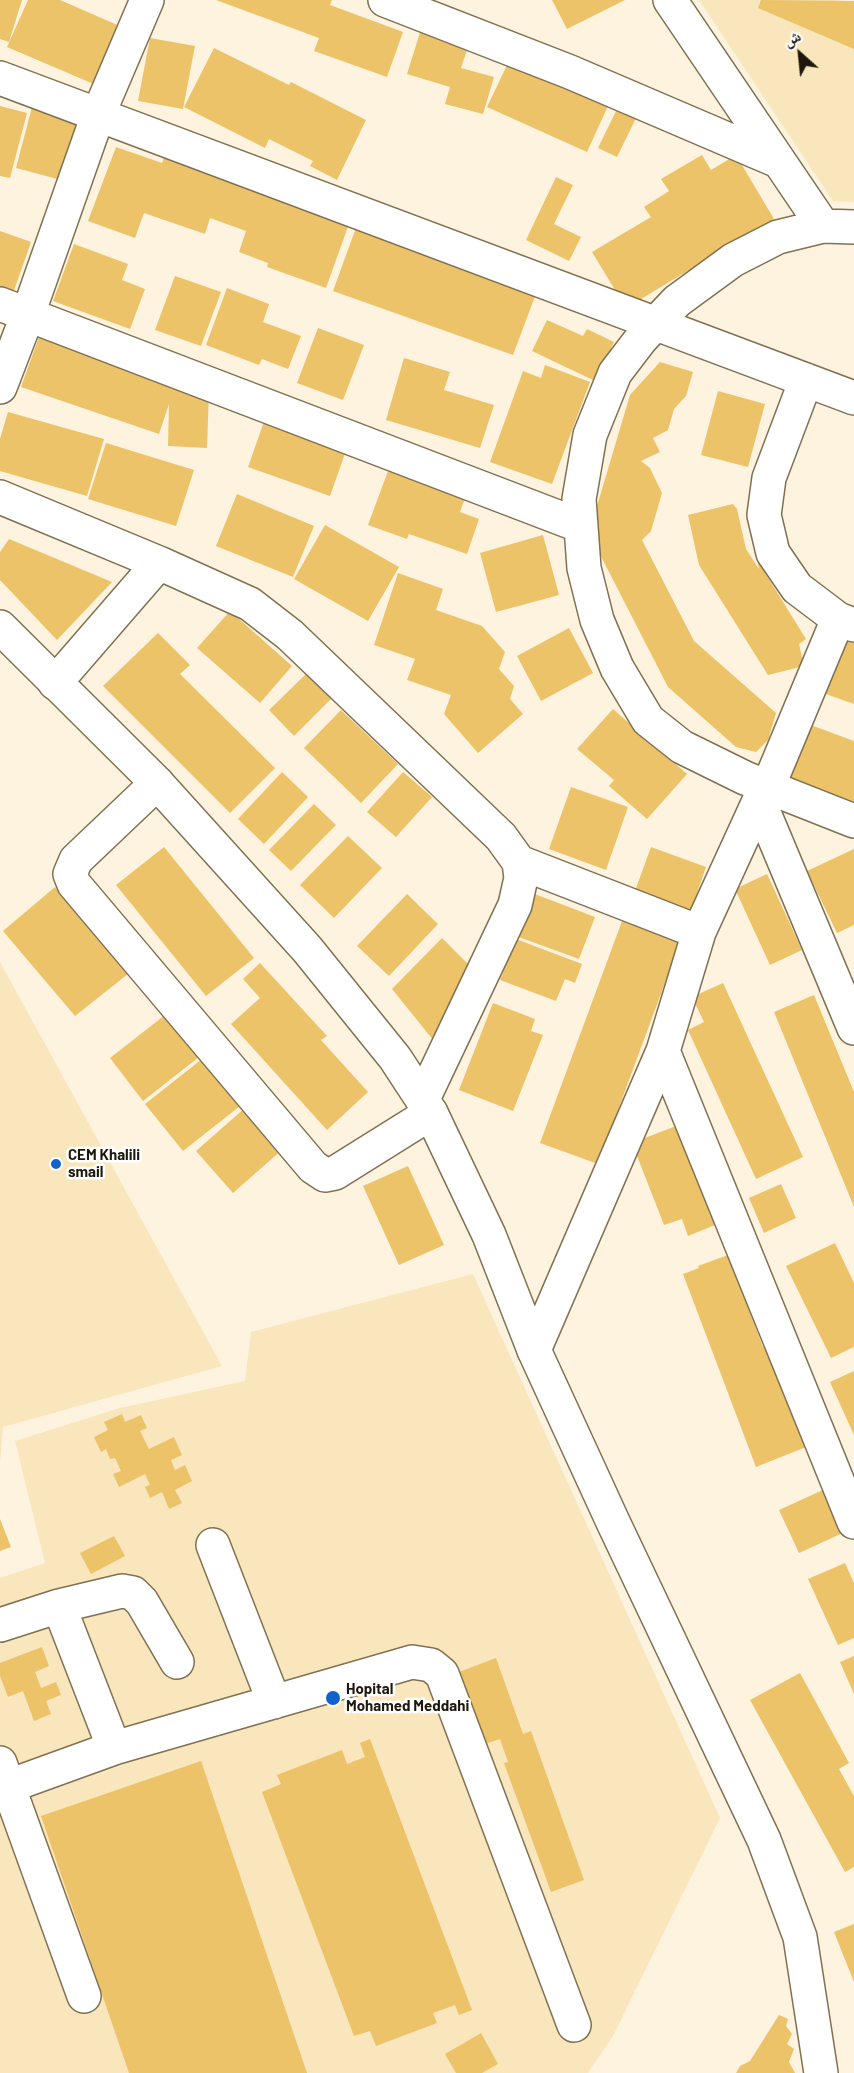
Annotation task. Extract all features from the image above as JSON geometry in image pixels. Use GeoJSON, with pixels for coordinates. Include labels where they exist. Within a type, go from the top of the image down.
{"type":"FeatureCollection","features":[{"type":"Feature","properties":{"kind":"street"},"geometry":{"type":"LineString","coordinates":[[0,387],[14,309],[147,0]]}},
{"type":"Feature","properties":{"kind":"street"},"geometry":{"type":"LineString","coordinates":[[385,0],[570,72],[778,161]]}},
{"type":"Feature","properties":{"kind":"street"},"geometry":{"type":"LineString","coordinates":[[670,0],[778,161],[838,226]]}},
{"type":"Feature","properties":{"kind":"street"},"geometry":{"type":"LineString","coordinates":[[0,78],[854,398]]}},
{"type":"Feature","properties":{"kind":"street"},"geometry":{"type":"LineString","coordinates":[[838,226],[778,237],[733,260],[677,301],[655,323],[615,373],[590,435],[579,499],[584,568],[597,620],[617,668],[648,720],[682,747],[745,778],[764,794],[854,821]]}},
{"type":"Feature","properties":{"kind":"street"},"geometry":{"type":"LineString","coordinates":[[14,309],[581,526]]}},
{"type":"Feature","properties":{"kind":"street"},"geometry":{"type":"LineString","coordinates":[[534,1350],[663,1052],[699,932],[846,622],[797,588],[773,553],[764,515],[769,478],[806,380]]}},
{"type":"Feature","properties":{"kind":"street"},"geometry":{"type":"LineString","coordinates":[[0,497],[159,563],[250,604],[290,635],[501,837],[519,862],[521,879],[515,905],[427,1106],[335,1173],[325,1175],[313,1167],[74,884],[70,874],[76,860],[157,783]]}},
{"type":"Feature","properties":{"kind":"street"},"geometry":{"type":"LineString","coordinates":[[55,683],[159,563]]}},
{"type":"Feature","properties":{"kind":"street"},"geometry":{"type":"LineString","coordinates":[[0,627],[157,783],[307,949],[394,1058],[427,1106],[489,1235],[534,1350],[613,1522],[764,1839],[800,1937],[821,2073]]}},
{"type":"Feature","properties":{"kind":"street"},"geometry":{"type":"LineString","coordinates":[[764,794],[854,1028]]}},
{"type":"Feature","properties":{"kind":"street"},"geometry":{"type":"LineString","coordinates":[[519,862],[699,932]]}},
{"type":"Feature","properties":{"kind":"street"},"geometry":{"type":"LineString","coordinates":[[663,1052],[854,1522]]}},
{"type":"Feature","properties":{"kind":"street"},"geometry":{"type":"LineString","coordinates":[[213,1545],[274,1702]]}},
{"type":"Feature","properties":{"kind":"street"},"geometry":{"type":"LineString","coordinates":[[0,1625],[59,1606],[122,1591],[133,1593],[142,1602],[177,1662]]}},
{"type":"Feature","properties":{"kind":"street"},"geometry":{"type":"LineString","coordinates":[[59,1606],[114,1748]]}},
{"type":"Feature","properties":{"kind":"street"},"geometry":{"type":"LineString","coordinates":[[84,1996],[4,1774],[114,1748],[412,1662],[431,1665],[442,1674],[574,2025]]}},
{"type":"Feature","properties":{"kind":"shaded area"},"geometry":{"type":"Polygon","coordinates":[[[699,0],[838,0],[854,6],[854,202],[833,201],[699,0]]]}},
{"type":"Feature","properties":{"kind":"shaded area","name":"CEM Khalili smail"},"geometry":{"type":"Polygon","coordinates":[[[0,962],[222,1366],[3,1427],[0,1462],[0,962]]]}},
{"type":"Feature","properties":{"kind":"shaded area","name":"Hopital Mohamed Meddahi"},"geometry":{"type":"Polygon","coordinates":[[[473,1274],[720,1818],[613,2036],[588,2073],[0,2073],[0,1578],[45,1563],[15,1441],[120,1408],[245,1381],[251,1332],[473,1274]]]}},
{"type":"Feature","properties":{"kind":"building"},"geometry":{"type":"Polygon","coordinates":[[[0,0],[22,0],[9,42],[0,39],[0,0]]]}},
{"type":"Feature","properties":{"kind":"building"},"geometry":{"type":"Polygon","coordinates":[[[28,0],[60,0],[122,27],[96,85],[7,47],[28,0]]]}},
{"type":"Feature","properties":{"kind":"building"},"geometry":{"type":"Polygon","coordinates":[[[216,0],[332,0],[330,5],[403,32],[387,77],[314,51],[319,38],[216,0]]]}},
{"type":"Feature","properties":{"kind":"building"},"geometry":{"type":"Polygon","coordinates":[[[552,0],[625,0],[567,29],[552,0]]]}},
{"type":"Feature","properties":{"kind":"building"},"geometry":{"type":"Polygon","coordinates":[[[761,0],[854,1],[854,49],[758,8],[761,0]]]}},
{"type":"Feature","properties":{"kind":"building"},"geometry":{"type":"Polygon","coordinates":[[[422,26],[470,41],[461,68],[494,77],[483,114],[445,104],[450,87],[407,74],[422,26]]]}},
{"type":"Feature","properties":{"kind":"building"},"geometry":{"type":"Polygon","coordinates":[[[150,38],[195,46],[183,109],[138,101],[150,38]]]}},
{"type":"Feature","properties":{"kind":"building"},"geometry":{"type":"Polygon","coordinates":[[[214,48],[289,85],[291,82],[366,120],[337,180],[310,166],[313,161],[269,139],[265,148],[184,107],[214,48]]]}},
{"type":"Feature","properties":{"kind":"building"},"geometry":{"type":"Polygon","coordinates":[[[509,61],[608,106],[587,152],[487,107],[509,61]]]}},
{"type":"Feature","properties":{"kind":"building"},"geometry":{"type":"Polygon","coordinates":[[[619,105],[638,114],[617,157],[598,148],[619,105]]]}},
{"type":"Feature","properties":{"kind":"building"},"geometry":{"type":"Polygon","coordinates":[[[0,106],[27,113],[10,178],[0,176],[0,106]]]}},
{"type":"Feature","properties":{"kind":"building"},"geometry":{"type":"Polygon","coordinates":[[[32,107],[82,120],[65,181],[16,168],[32,107]]]}},
{"type":"Feature","properties":{"kind":"building"},"geometry":{"type":"Polygon","coordinates":[[[116,147],[162,163],[165,155],[350,221],[326,288],[267,267],[268,263],[239,252],[246,231],[210,218],[205,234],[144,213],[135,238],[88,221],[116,147]]]}},
{"type":"Feature","properties":{"kind":"building"},"geometry":{"type":"Polygon","coordinates":[[[702,155],[711,170],[736,155],[774,219],[626,308],[592,252],[651,217],[644,207],[669,191],[661,179],[702,155]]]}},
{"type":"Feature","properties":{"kind":"building"},"geometry":{"type":"Polygon","coordinates":[[[556,177],[573,185],[554,224],[581,237],[569,261],[526,240],[556,177]]]}},
{"type":"Feature","properties":{"kind":"building"},"geometry":{"type":"Polygon","coordinates":[[[357,225],[537,291],[513,355],[333,291],[357,225]]]}},
{"type":"Feature","properties":{"kind":"building"},"geometry":{"type":"Polygon","coordinates":[[[0,231],[31,242],[11,299],[0,295],[0,231]]]}},
{"type":"Feature","properties":{"kind":"building"},"geometry":{"type":"Polygon","coordinates":[[[74,244],[128,264],[122,280],[145,289],[130,329],[53,301],[74,244]]]}},
{"type":"Feature","properties":{"kind":"building"},"geometry":{"type":"Polygon","coordinates":[[[175,276],[221,292],[201,346],[155,330],[175,276]]]}},
{"type":"Feature","properties":{"kind":"building"},"geometry":{"type":"Polygon","coordinates":[[[227,288],[269,304],[263,322],[301,336],[288,369],[262,359],[259,365],[206,345],[227,288]]]}},
{"type":"Feature","properties":{"kind":"building"},"geometry":{"type":"Polygon","coordinates":[[[547,320],[583,336],[587,329],[614,342],[595,381],[532,351],[547,320]]]}},
{"type":"Feature","properties":{"kind":"building"},"geometry":{"type":"Polygon","coordinates":[[[318,328],[364,345],[343,400],[297,383],[318,328]]]}},
{"type":"Feature","properties":{"kind":"building"},"geometry":{"type":"Polygon","coordinates":[[[39,337],[160,379],[175,387],[174,390],[209,391],[207,448],[168,446],[169,404],[159,434],[21,387],[39,337]]]}},
{"type":"Feature","properties":{"kind":"building"},"geometry":{"type":"Polygon","coordinates":[[[404,358],[450,372],[444,390],[494,405],[480,448],[386,420],[404,358]]]}},
{"type":"Feature","properties":{"kind":"building"},"geometry":{"type":"Polygon","coordinates":[[[660,362],[693,372],[686,396],[674,409],[668,430],[653,438],[660,452],[641,461],[650,468],[662,493],[651,531],[642,540],[694,641],[776,713],[768,740],[756,752],[736,747],[668,687],[589,533],[630,395],[660,362]]]}},
{"type":"Feature","properties":{"kind":"building"},"geometry":{"type":"Polygon","coordinates":[[[545,365],[590,382],[552,484],[490,462],[523,371],[541,378],[545,365]]]}},
{"type":"Feature","properties":{"kind":"building"},"geometry":{"type":"Polygon","coordinates":[[[718,391],[765,404],[748,467],[701,455],[718,391]]]}},
{"type":"Feature","properties":{"kind":"building"},"geometry":{"type":"Polygon","coordinates":[[[8,412],[104,439],[87,496],[0,471],[0,439],[8,412]]]}},
{"type":"Feature","properties":{"kind":"building"},"geometry":{"type":"Polygon","coordinates":[[[266,416],[348,445],[330,496],[248,467],[266,416]]]}},
{"type":"Feature","properties":{"kind":"building"},"geometry":{"type":"Polygon","coordinates":[[[106,443],[194,470],[176,526],[88,499],[106,443]]]}},
{"type":"Feature","properties":{"kind":"building"},"geometry":{"type":"Polygon","coordinates":[[[388,471],[465,498],[460,512],[479,519],[467,554],[409,534],[407,539],[368,525],[388,471]]]}},
{"type":"Feature","properties":{"kind":"building"},"geometry":{"type":"Polygon","coordinates":[[[237,494],[314,526],[293,577],[216,546],[237,494]]]}},
{"type":"Feature","properties":{"kind":"building"},"geometry":{"type":"Polygon","coordinates":[[[733,504],[737,509],[746,549],[759,569],[757,560],[806,639],[799,644],[804,666],[768,675],[699,565],[688,515],[733,504]]]}},
{"type":"Feature","properties":{"kind":"building"},"geometry":{"type":"Polygon","coordinates":[[[325,525],[399,567],[368,621],[294,579],[325,525]]]}},
{"type":"Feature","properties":{"kind":"building"},"geometry":{"type":"Polygon","coordinates":[[[543,535],[559,595],[496,612],[480,553],[543,535]]]}},
{"type":"Feature","properties":{"kind":"building"},"geometry":{"type":"Polygon","coordinates":[[[9,539],[112,582],[57,640],[0,580],[0,552],[9,539]]]}},
{"type":"Feature","properties":{"kind":"building"},"geometry":{"type":"Polygon","coordinates":[[[398,573],[443,589],[436,610],[482,626],[505,652],[499,669],[514,686],[510,699],[523,714],[478,753],[444,714],[451,695],[407,680],[415,659],[374,645],[398,573]]]}},
{"type":"Feature","properties":{"kind":"building"},"geometry":{"type":"Polygon","coordinates":[[[230,611],[292,666],[260,703],[197,648],[230,611]]]}},
{"type":"Feature","properties":{"kind":"building"},"geometry":{"type":"Polygon","coordinates":[[[569,628],[593,673],[541,701],[517,656],[569,628]]]}},
{"type":"Feature","properties":{"kind":"building"},"geometry":{"type":"Polygon","coordinates":[[[158,633],[190,665],[180,674],[275,768],[230,813],[103,686],[158,633]]]}},
{"type":"Feature","properties":{"kind":"building"},"geometry":{"type":"Polygon","coordinates":[[[842,634],[854,638],[854,704],[820,692],[842,634]]]}},
{"type":"Feature","properties":{"kind":"building"},"geometry":{"type":"Polygon","coordinates":[[[306,674],[331,699],[294,736],[269,710],[306,674]]]}},
{"type":"Feature","properties":{"kind":"building"},"geometry":{"type":"Polygon","coordinates":[[[613,709],[687,774],[647,819],[609,786],[614,780],[577,749],[613,709]]]}},
{"type":"Feature","properties":{"kind":"building"},"geometry":{"type":"Polygon","coordinates":[[[341,710],[398,764],[361,803],[304,748],[341,710]]]}},
{"type":"Feature","properties":{"kind":"building"},"geometry":{"type":"Polygon","coordinates":[[[808,724],[854,741],[854,806],[786,780],[808,724]]]}},
{"type":"Feature","properties":{"kind":"building"},"geometry":{"type":"Polygon","coordinates":[[[282,772],[308,797],[264,844],[238,819],[282,772]]]}},
{"type":"Feature","properties":{"kind":"building"},"geometry":{"type":"Polygon","coordinates":[[[403,772],[432,797],[396,837],[367,812],[403,772]]]}},
{"type":"Feature","properties":{"kind":"building"},"geometry":{"type":"Polygon","coordinates":[[[571,787],[628,807],[606,870],[549,849],[571,787]]]}},
{"type":"Feature","properties":{"kind":"building"},"geometry":{"type":"Polygon","coordinates":[[[314,804],[336,825],[291,871],[269,850],[314,804]]]}},
{"type":"Feature","properties":{"kind":"building"},"geometry":{"type":"Polygon","coordinates":[[[348,836],[382,868],[334,918],[300,885],[348,836]]]}},
{"type":"Feature","properties":{"kind":"building"},"geometry":{"type":"Polygon","coordinates":[[[164,847],[254,958],[206,996],[116,885],[164,847]]]}},
{"type":"Feature","properties":{"kind":"building"},"geometry":{"type":"Polygon","coordinates":[[[651,847],[706,867],[691,911],[635,891],[651,847]]]}},
{"type":"Feature","properties":{"kind":"building"},"geometry":{"type":"Polygon","coordinates":[[[854,849],[854,925],[837,933],[807,871],[854,849]]]}},
{"type":"Feature","properties":{"kind":"building"},"geometry":{"type":"Polygon","coordinates":[[[767,874],[802,950],[770,965],[735,889],[767,874]]]}},
{"type":"Feature","properties":{"kind":"building"},"geometry":{"type":"Polygon","coordinates":[[[55,887],[128,974],[75,1016],[3,931],[55,887]]]}},
{"type":"Feature","properties":{"kind":"building"},"geometry":{"type":"Polygon","coordinates":[[[532,893],[595,917],[579,959],[516,936],[532,893]]]}},
{"type":"Feature","properties":{"kind":"building"},"geometry":{"type":"Polygon","coordinates":[[[407,894],[438,924],[389,976],[357,946],[407,894]]]}},
{"type":"Feature","properties":{"kind":"building"},"geometry":{"type":"Polygon","coordinates":[[[625,913],[683,934],[598,1164],[540,1143],[625,913]]]}},
{"type":"Feature","properties":{"kind":"building"},"geometry":{"type":"Polygon","coordinates":[[[442,938],[475,971],[438,1046],[392,989],[442,938]]]}},
{"type":"Feature","properties":{"kind":"building"},"geometry":{"type":"Polygon","coordinates":[[[516,939],[582,964],[575,983],[565,979],[556,1001],[500,980],[516,939]]]}},
{"type":"Feature","properties":{"kind":"building"},"geometry":{"type":"Polygon","coordinates":[[[260,963],[327,1036],[321,1040],[368,1092],[327,1130],[231,1024],[260,998],[243,979],[260,963]]]}},
{"type":"Feature","properties":{"kind":"building"},"geometry":{"type":"Polygon","coordinates":[[[723,983],[803,1157],[756,1179],[688,1030],[704,1022],[692,997],[723,983]]]}},
{"type":"Feature","properties":{"kind":"building"},"geometry":{"type":"Polygon","coordinates":[[[814,995],[854,1092],[854,1207],[774,1012],[814,995]]]}},
{"type":"Feature","properties":{"kind":"building"},"geometry":{"type":"Polygon","coordinates":[[[493,1003],[535,1019],[531,1031],[543,1035],[513,1111],[459,1090],[493,1003]]]}},
{"type":"Feature","properties":{"kind":"building"},"geometry":{"type":"Polygon","coordinates":[[[165,1015],[199,1057],[143,1101],[110,1058],[165,1015]]]}},
{"type":"Feature","properties":{"kind":"building"},"geometry":{"type":"Polygon","coordinates":[[[202,1059],[240,1106],[183,1151],[145,1104],[202,1059]]]}},
{"type":"Feature","properties":{"kind":"building"},"geometry":{"type":"Polygon","coordinates":[[[246,1107],[283,1149],[233,1193],[196,1151],[246,1107]]]}},
{"type":"Feature","properties":{"kind":"building"},"geometry":{"type":"Polygon","coordinates":[[[676,1126],[715,1225],[688,1236],[682,1219],[664,1225],[632,1143],[676,1126]]]}},
{"type":"Feature","properties":{"kind":"building"},"geometry":{"type":"Polygon","coordinates":[[[408,1166],[444,1245],[399,1265],[363,1186],[408,1166]]]}},
{"type":"Feature","properties":{"kind":"building"},"geometry":{"type":"Polygon","coordinates":[[[781,1184],[796,1218],[764,1233],[749,1198],[781,1184]]]}},
{"type":"Feature","properties":{"kind":"building"},"geometry":{"type":"Polygon","coordinates":[[[835,1243],[854,1283],[854,1347],[831,1358],[786,1266],[835,1243]]]}},
{"type":"Feature","properties":{"kind":"building"},"geometry":{"type":"Polygon","coordinates":[[[728,1255],[763,1347],[767,1346],[806,1447],[756,1467],[683,1274],[728,1255]]]}},
{"type":"Feature","properties":{"kind":"building"},"geometry":{"type":"Polygon","coordinates":[[[854,1371],[854,1435],[830,1382],[854,1371]]]}},
{"type":"Feature","properties":{"kind":"building"},"geometry":{"type":"Polygon","coordinates":[[[122,1414],[125,1422],[141,1415],[147,1428],[140,1431],[149,1449],[174,1437],[182,1455],[171,1460],[175,1470],[185,1465],[192,1481],[175,1490],[182,1503],[169,1509],[162,1492],[150,1498],[145,1487],[150,1485],[145,1474],[119,1487],[113,1474],[121,1471],[115,1458],[110,1459],[106,1449],[101,1452],[94,1437],[108,1430],[104,1422],[122,1414]]]}},
{"type":"Feature","properties":{"kind":"building"},"geometry":{"type":"Polygon","coordinates":[[[825,1489],[845,1532],[799,1553],[779,1510],[825,1489]]]}},
{"type":"Feature","properties":{"kind":"building"},"geometry":{"type":"Polygon","coordinates":[[[0,1519],[11,1547],[0,1551],[0,1519]]]}},
{"type":"Feature","properties":{"kind":"building"},"geometry":{"type":"Polygon","coordinates":[[[114,1536],[125,1556],[91,1574],[80,1553],[114,1536]]]}},
{"type":"Feature","properties":{"kind":"building"},"geometry":{"type":"Polygon","coordinates":[[[845,1563],[854,1583],[854,1638],[838,1645],[808,1579],[845,1563]]]}},
{"type":"Feature","properties":{"kind":"building"},"geometry":{"type":"Polygon","coordinates":[[[42,1647],[49,1666],[35,1672],[41,1688],[56,1682],[61,1695],[46,1701],[51,1714],[34,1721],[23,1691],[8,1697],[0,1676],[0,1663],[42,1647]]]}},
{"type":"Feature","properties":{"kind":"building"},"geometry":{"type":"Polygon","coordinates":[[[854,1656],[854,1694],[840,1662],[854,1656]]]}},
{"type":"Feature","properties":{"kind":"building"},"geometry":{"type":"Polygon","coordinates":[[[496,1658],[523,1734],[531,1731],[584,1880],[551,1892],[504,1763],[508,1762],[500,1739],[485,1744],[459,1672],[496,1658]]]}},
{"type":"Feature","properties":{"kind":"building"},"geometry":{"type":"Polygon","coordinates":[[[800,1673],[849,1763],[839,1769],[854,1796],[854,1867],[845,1872],[750,1700],[800,1673]]]}},
{"type":"Feature","properties":{"kind":"building"},"geometry":{"type":"Polygon","coordinates":[[[370,1739],[472,2010],[459,2015],[455,2005],[433,2013],[437,2023],[376,2046],[370,2031],[354,2036],[262,1792],[281,1784],[277,1775],[342,1750],[347,1764],[365,1757],[360,1743],[370,1739]]]}},
{"type":"Feature","properties":{"kind":"building"},"geometry":{"type":"Polygon","coordinates":[[[201,1761],[307,2073],[129,2073],[41,1816],[201,1761]]]}},
{"type":"Feature","properties":{"kind":"building"},"geometry":{"type":"Polygon","coordinates":[[[854,1924],[854,1982],[834,1932],[854,1924]]]}},
{"type":"Feature","properties":{"kind":"building"},"geometry":{"type":"Polygon","coordinates":[[[779,2015],[788,2019],[786,2026],[792,2034],[787,2044],[794,2049],[789,2062],[795,2073],[736,2073],[740,2066],[750,2061],[779,2015]]]}},
{"type":"Feature","properties":{"kind":"building"},"geometry":{"type":"Polygon","coordinates":[[[481,2033],[498,2064],[482,2073],[456,2073],[445,2054],[481,2033]]]}},
{"type":"Feature","properties":{"kind":"place","name":"CEM Khalili smail"},"geometry":{"type":"Point","coordinates":[56,1164]}},
{"type":"Feature","properties":{"kind":"place","name":"Hopital Mohamed Meddahi"},"geometry":{"type":"Point","coordinates":[333,1698]}}]}
